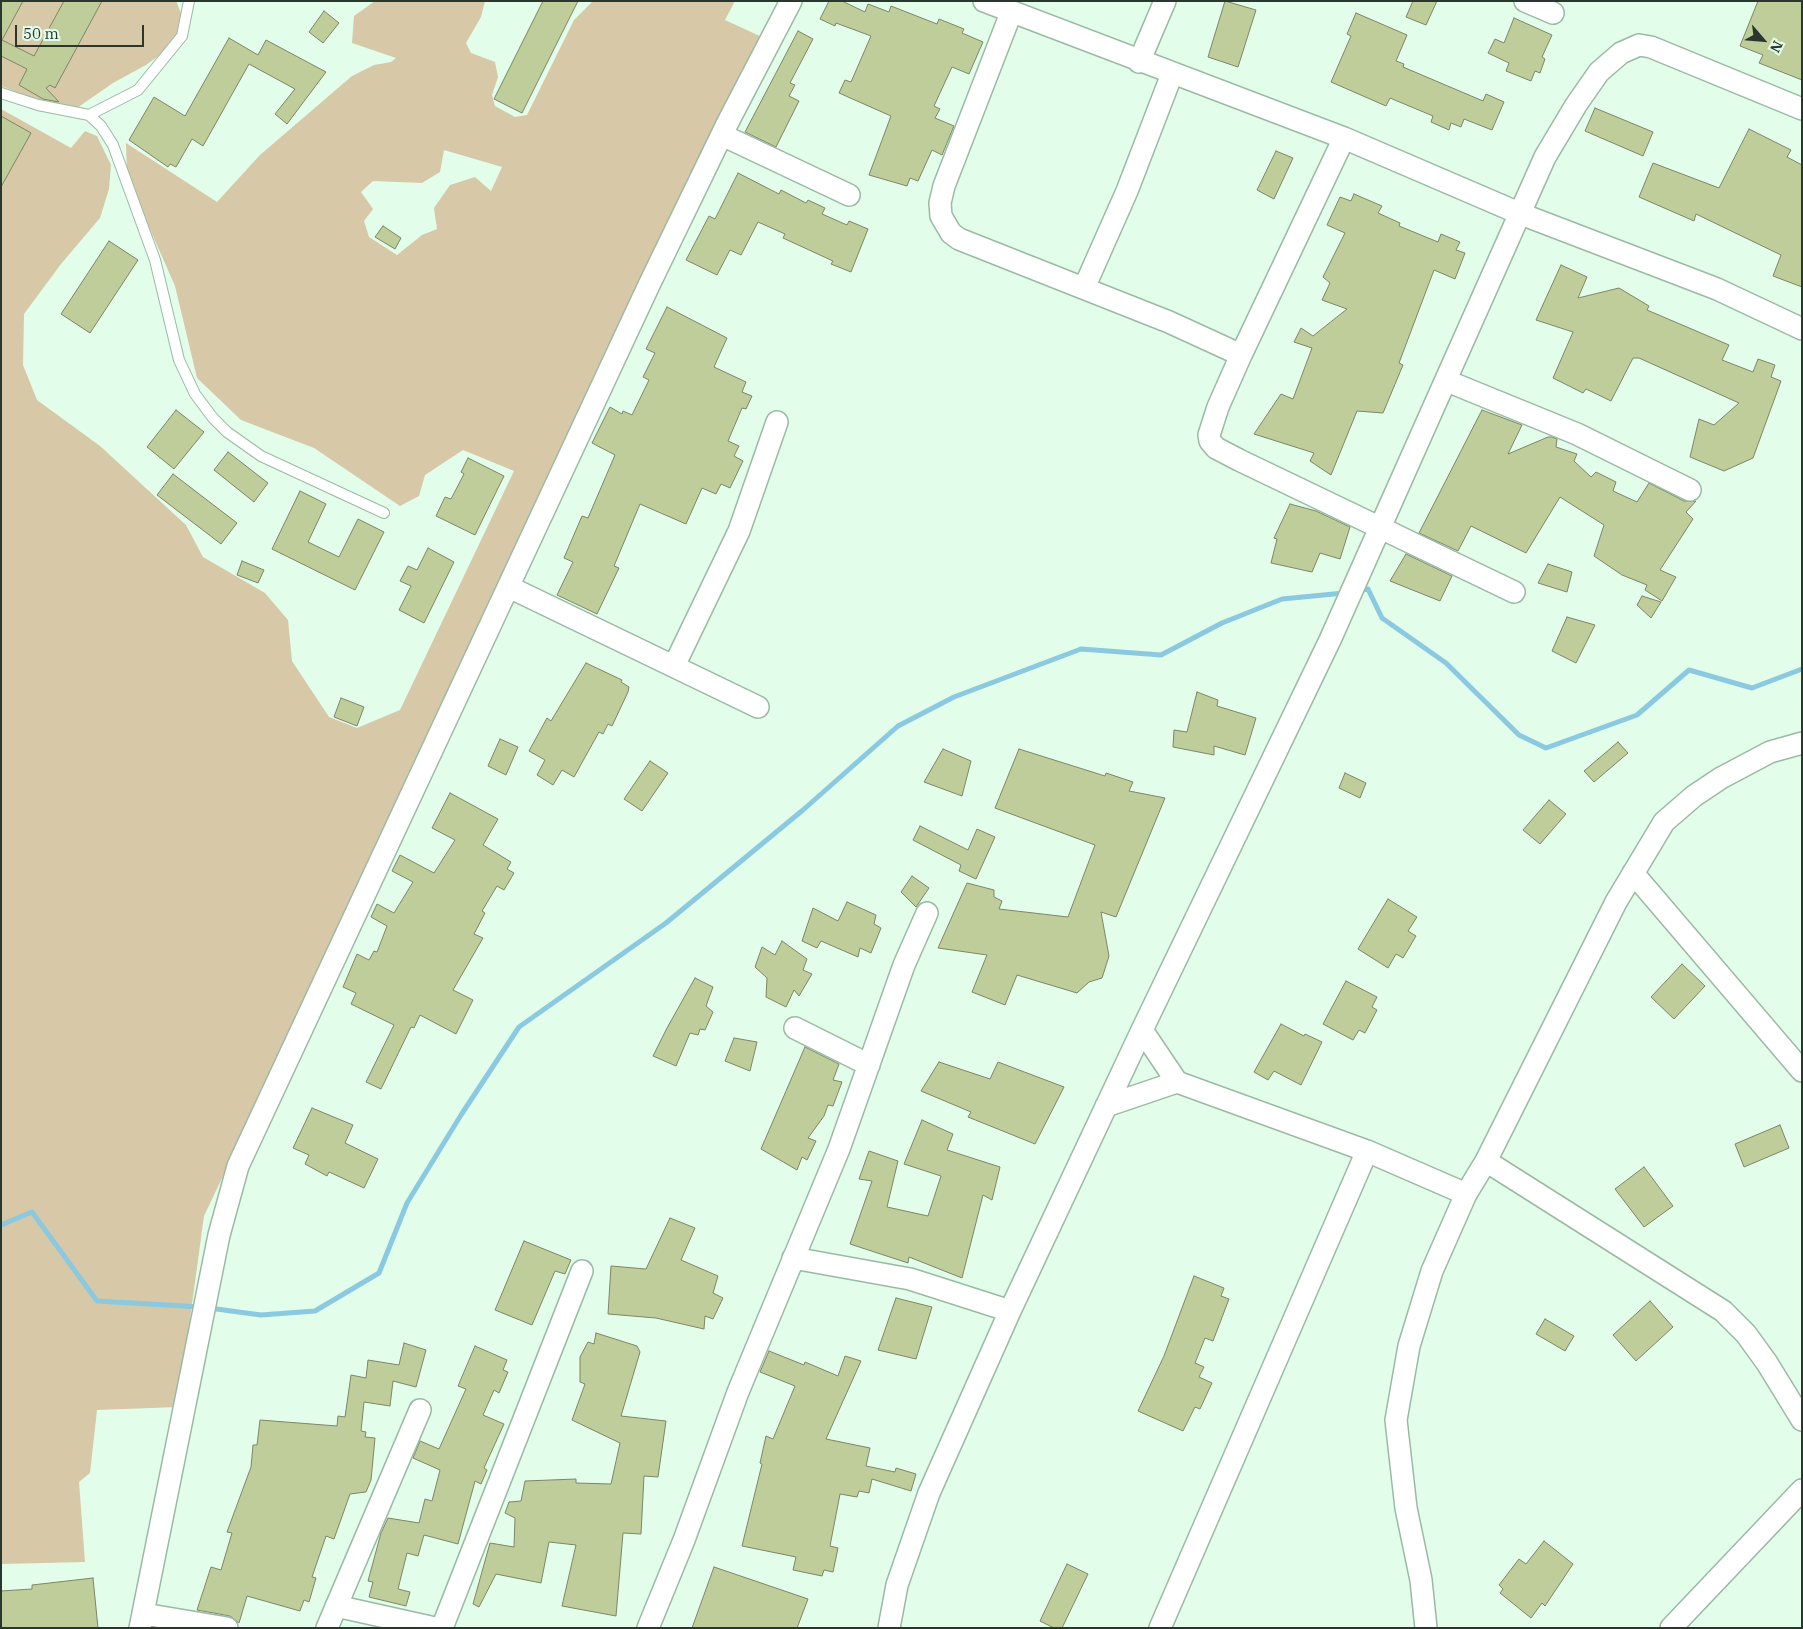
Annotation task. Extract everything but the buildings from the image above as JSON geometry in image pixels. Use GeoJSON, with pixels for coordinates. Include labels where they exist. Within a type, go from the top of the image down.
{"type":"FeatureCollection","features":[{"type":"Feature","properties":{"kind":"street"},"geometry":{"type":"LineString","coordinates":[[227,1628],[142,1621],[203,1322],[208,1287],[219,1235],[238,1166],[648,285],[791,1]]}},
{"type":"Feature","properties":{"kind":"street"},"geometry":{"type":"LineString","coordinates":[[984,1],[1139,62],[1344,138],[1521,214],[1717,289],[1802,329]]}},
{"type":"Feature","properties":{"kind":"street"},"geometry":{"type":"LineString","coordinates":[[1139,62],[1165,1]]}},
{"type":"Feature","properties":{"kind":"street"},"geometry":{"type":"LineString","coordinates":[[1525,1],[1553,13]]}},
{"type":"Feature","properties":{"kind":"street"},"geometry":{"type":"LineString","coordinates":[[1011,13],[944,186],[940,203],[941,216],[951,233],[959,239],[1169,322],[1241,355]]}},
{"type":"Feature","properties":{"kind":"street"},"geometry":{"type":"LineString","coordinates":[[889,1628],[897,1585],[929,1493],[1010,1311],[1142,1030],[1345,607],[1545,157],[1576,105],[1599,72],[1630,48],[1639,45],[1651,47],[1802,110]]}},
{"type":"Feature","properties":{"kind":"street"},"geometry":{"type":"LineString","coordinates":[[1084,288],[1127,190],[1172,74]]}},
{"type":"Feature","properties":{"kind":"street"},"geometry":{"type":"LineString","coordinates":[[722,135],[849,195]]}},
{"type":"Feature","properties":{"kind":"street"},"geometry":{"type":"LineString","coordinates":[[1344,138],[1241,355],[1218,408],[1209,435],[1210,441],[1216,448],[1239,460],[1514,592]]}},
{"type":"Feature","properties":{"kind":"street"},"geometry":{"type":"LineString","coordinates":[[1447,381],[1578,434],[1690,490]]}},
{"type":"Feature","properties":{"kind":"street"},"geometry":{"type":"LineString","coordinates":[[674,666],[739,531],[777,422]]}},
{"type":"Feature","properties":{"kind":"street"},"geometry":{"type":"LineString","coordinates":[[509,587],[758,707]]}},
{"type":"Feature","properties":{"kind":"street"},"geometry":{"type":"LineString","coordinates":[[1426,1628],[1421,1580],[1406,1508],[1396,1420],[1409,1346],[1432,1271],[1466,1194],[1486,1161],[1612,910],[1664,822],[1694,796],[1721,778],[1770,752],[1802,743]]}},
{"type":"Feature","properties":{"kind":"street"},"geometry":{"type":"LineString","coordinates":[[1633,873],[1802,1071]]}},
{"type":"Feature","properties":{"kind":"street"},"geometry":{"type":"LineString","coordinates":[[648,1628],[684,1540],[738,1392],[839,1150],[904,965],[927,913]]}},
{"type":"Feature","properties":{"kind":"street"},"geometry":{"type":"LineString","coordinates":[[795,1028],[869,1065]]}},
{"type":"Feature","properties":{"kind":"street"},"geometry":{"type":"LineString","coordinates":[[1142,1030],[1177,1082],[1367,1151],[1466,1194]]}},
{"type":"Feature","properties":{"kind":"street"},"geometry":{"type":"LineString","coordinates":[[1106,1106],[1177,1082]]}},
{"type":"Feature","properties":{"kind":"street"},"geometry":{"type":"LineString","coordinates":[[1160,1628],[1367,1151]]}},
{"type":"Feature","properties":{"kind":"street"},"geometry":{"type":"LineString","coordinates":[[1486,1161],[1724,1311],[1746,1334],[1768,1363],[1802,1420]]}},
{"type":"Feature","properties":{"kind":"street"},"geometry":{"type":"LineString","coordinates":[[793,1258],[910,1279],[1010,1311]]}},
{"type":"Feature","properties":{"kind":"street"},"geometry":{"type":"LineString","coordinates":[[442,1628],[582,1271]]}},
{"type":"Feature","properties":{"kind":"street"},"geometry":{"type":"LineString","coordinates":[[327,1628],[420,1410]]}},
{"type":"Feature","properties":{"kind":"street"},"geometry":{"type":"LineString","coordinates":[[1671,1628],[1802,1490]]}},
{"type":"Feature","properties":{"kind":"street"},"geometry":{"type":"LineString","coordinates":[[336,1606],[435,1628]]}},
{"type":"Feature","properties":{"kind":"lane"},"geometry":{"type":"LineString","coordinates":[[89,115],[138,90],[182,36],[188,1]]}},
{"type":"Feature","properties":{"kind":"lane"},"geometry":{"type":"LineString","coordinates":[[1,93],[38,105],[89,115],[101,126],[113,145],[155,260],[179,360],[195,394],[213,418],[227,432],[261,456],[384,513]]}},
{"type":"Feature","properties":{"kind":"shaded area"},"geometry":{"type":"Polygon","coordinates":[[[1,1],[176,1],[183,18],[179,31],[168,49],[146,65],[113,83],[77,108],[54,106],[1,86],[1,1]]]}},
{"type":"Feature","properties":{"kind":"shaded area"},"geometry":{"type":"Polygon","coordinates":[[[375,1],[485,1],[481,17],[466,43],[471,53],[495,62],[498,77],[492,95],[495,106],[515,117],[527,115],[574,20],[593,1],[735,1],[725,20],[764,38],[204,1216],[178,1407],[97,1410],[90,1473],[79,1482],[85,1562],[1,1564],[1,109],[71,148],[85,131],[97,136],[111,165],[109,189],[100,218],[61,264],[24,314],[23,365],[37,400],[100,446],[186,525],[203,557],[265,593],[288,620],[292,661],[329,717],[357,728],[400,710],[514,471],[463,450],[425,475],[419,496],[400,506],[314,448],[241,420],[197,378],[175,286],[127,177],[126,143],[217,202],[260,155],[352,76],[374,65],[391,62],[396,58],[352,43],[354,16],[375,1]],[[444,150],[440,172],[422,183],[373,181],[361,192],[373,209],[364,221],[369,237],[397,255],[422,235],[437,229],[434,208],[450,185],[475,177],[491,191],[502,167],[444,150]]]}},
{"type":"Feature","properties":{"kind":"waterway"},"geometry":{"type":"LineString","coordinates":[[1357,591],[1368,589],[1382,618],[1446,663],[1519,735],[1546,748],[1637,715],[1689,670],[1752,688],[1802,669]]}},
{"type":"Feature","properties":{"kind":"waterway"},"geometry":{"type":"LineString","coordinates":[[209,1308],[261,1315],[315,1311],[379,1273],[407,1203],[461,1115],[519,1027],[666,923],[803,810],[898,726],[954,697],[1081,649],[1161,655],[1222,623],[1282,599],[1344,593]]}},
{"type":"Feature","properties":{"kind":"waterway"},"geometry":{"type":"LineString","coordinates":[[1,1225],[32,1212],[97,1301],[201,1307]]}}]}
